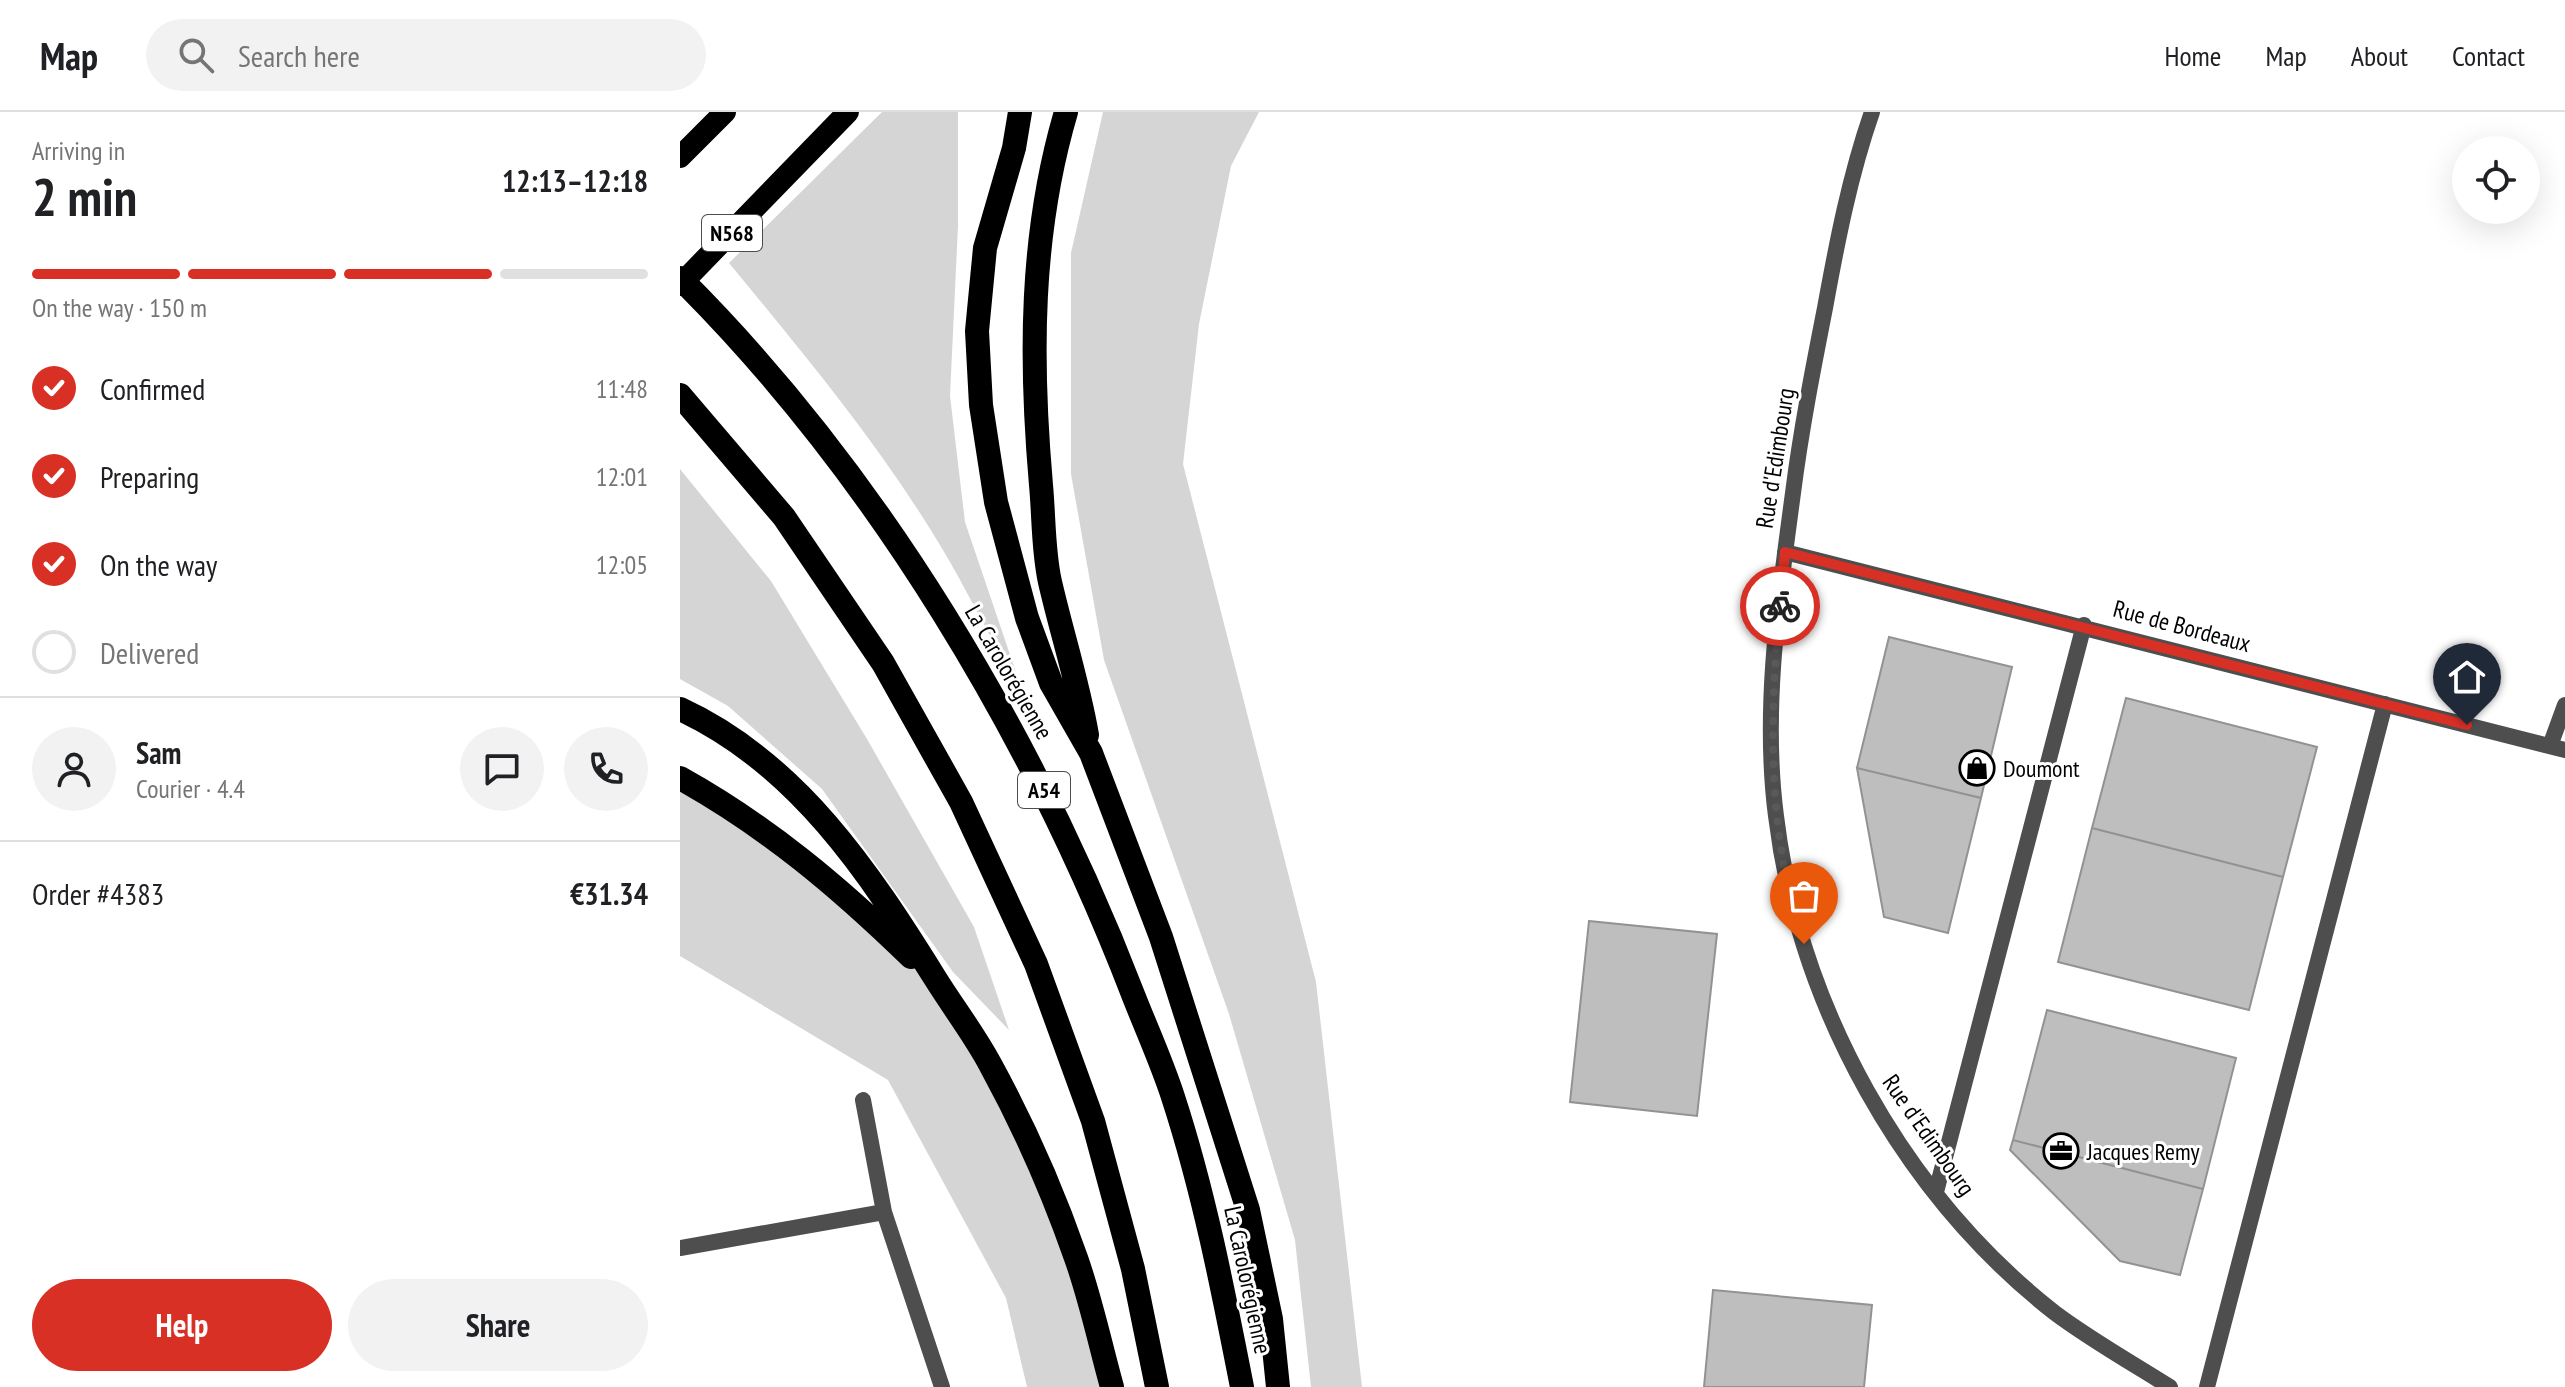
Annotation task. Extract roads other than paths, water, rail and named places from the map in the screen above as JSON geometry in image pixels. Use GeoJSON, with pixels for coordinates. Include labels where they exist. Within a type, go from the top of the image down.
{"type":"FeatureCollection","features":[{"type":"Feature","properties":{"kind":"highway","name":"N568"},"geometry":{"type":"LineString","coordinates":[[680,285],[848,112]]}},
{"type":"Feature","properties":{"kind":"highway"},"geometry":{"type":"LineString","coordinates":[[1020,112],[1014,148],[985,248],[977,331],[981,405],[996,502],[1027,618],[1051,683],[1091,753],[1161,937],[1248,1210],[1271,1319],[1278,1387]]}},
{"type":"Feature","properties":{"kind":"highway"},"geometry":{"type":"LineString","coordinates":[[1066,112],[1054,153],[1040,241],[1032,341],[1050,580],[1075,667],[1091,753]]}},
{"type":"Feature","properties":{"kind":"highway"},"geometry":{"type":"LineString","coordinates":[[680,157],[724,113]]}},
{"type":"Feature","properties":{"kind":"highway","name":"La Carolorégienne"},"geometry":{"type":"LineString","coordinates":[[680,278],[735,333],[845,471],[945,616],[1035,771],[1110,935],[1173,1097],[1217,1257],[1242,1387]]}},
{"type":"Feature","properties":{"kind":"highway"},"geometry":{"type":"LineString","coordinates":[[680,395],[784,517],[883,663],[961,802],[1036,964],[1093,1121],[1133,1269],[1157,1387]]}},
{"type":"Feature","properties":{"kind":"highway"},"geometry":{"type":"LineString","coordinates":[[680,709],[703,720],[777,771],[822,818],[884,896],[989,1062],[1025,1132],[1077,1259],[1112,1387]]}},
{"type":"Feature","properties":{"kind":"highway"},"geometry":{"type":"LineString","coordinates":[[680,778],[741,812],[838,888],[937,981]]}},
{"type":"Feature","properties":{"kind":"street","name":"Rue d'Edimbourg"},"geometry":{"type":"LineString","coordinates":[[1872,112],[1842,216],[1801,434],[1785,552],[1772,691],[1773,755],[1776,816],[1796,921],[1828,1015],[1871,1101],[1936,1192],[1975,1238],[2055,1313],[2170,1387]]}},
{"type":"Feature","properties":{"kind":"street","name":"Rue de Bordeaux"},"geometry":{"type":"LineString","coordinates":[[1785,552],[2084,625],[2557,748]]}},
{"type":"Feature","properties":{"kind":"street"},"geometry":{"type":"LineString","coordinates":[[1936,1192],[2084,625]]}},
{"type":"Feature","properties":{"kind":"street"},"geometry":{"type":"LineString","coordinates":[[2207,1387],[2385,704]]}},
{"type":"Feature","properties":{"kind":"street"},"geometry":{"type":"LineString","coordinates":[[2557,748],[2565,705]]}},
{"type":"Feature","properties":{"kind":"street"},"geometry":{"type":"LineString","coordinates":[[863,1100],[884,1212],[942,1387]]}},
{"type":"Feature","properties":{"kind":"street"},"geometry":{"type":"LineString","coordinates":[[680,1248],[884,1212]]}},
{"type":"Feature","properties":{"kind":"place","name":"Doumont"},"geometry":{"type":"Point","coordinates":[1977,768]}},
{"type":"Feature","properties":{"kind":"place","name":"Jacques Remy"},"geometry":{"type":"Point","coordinates":[2061,1151]}}]}
